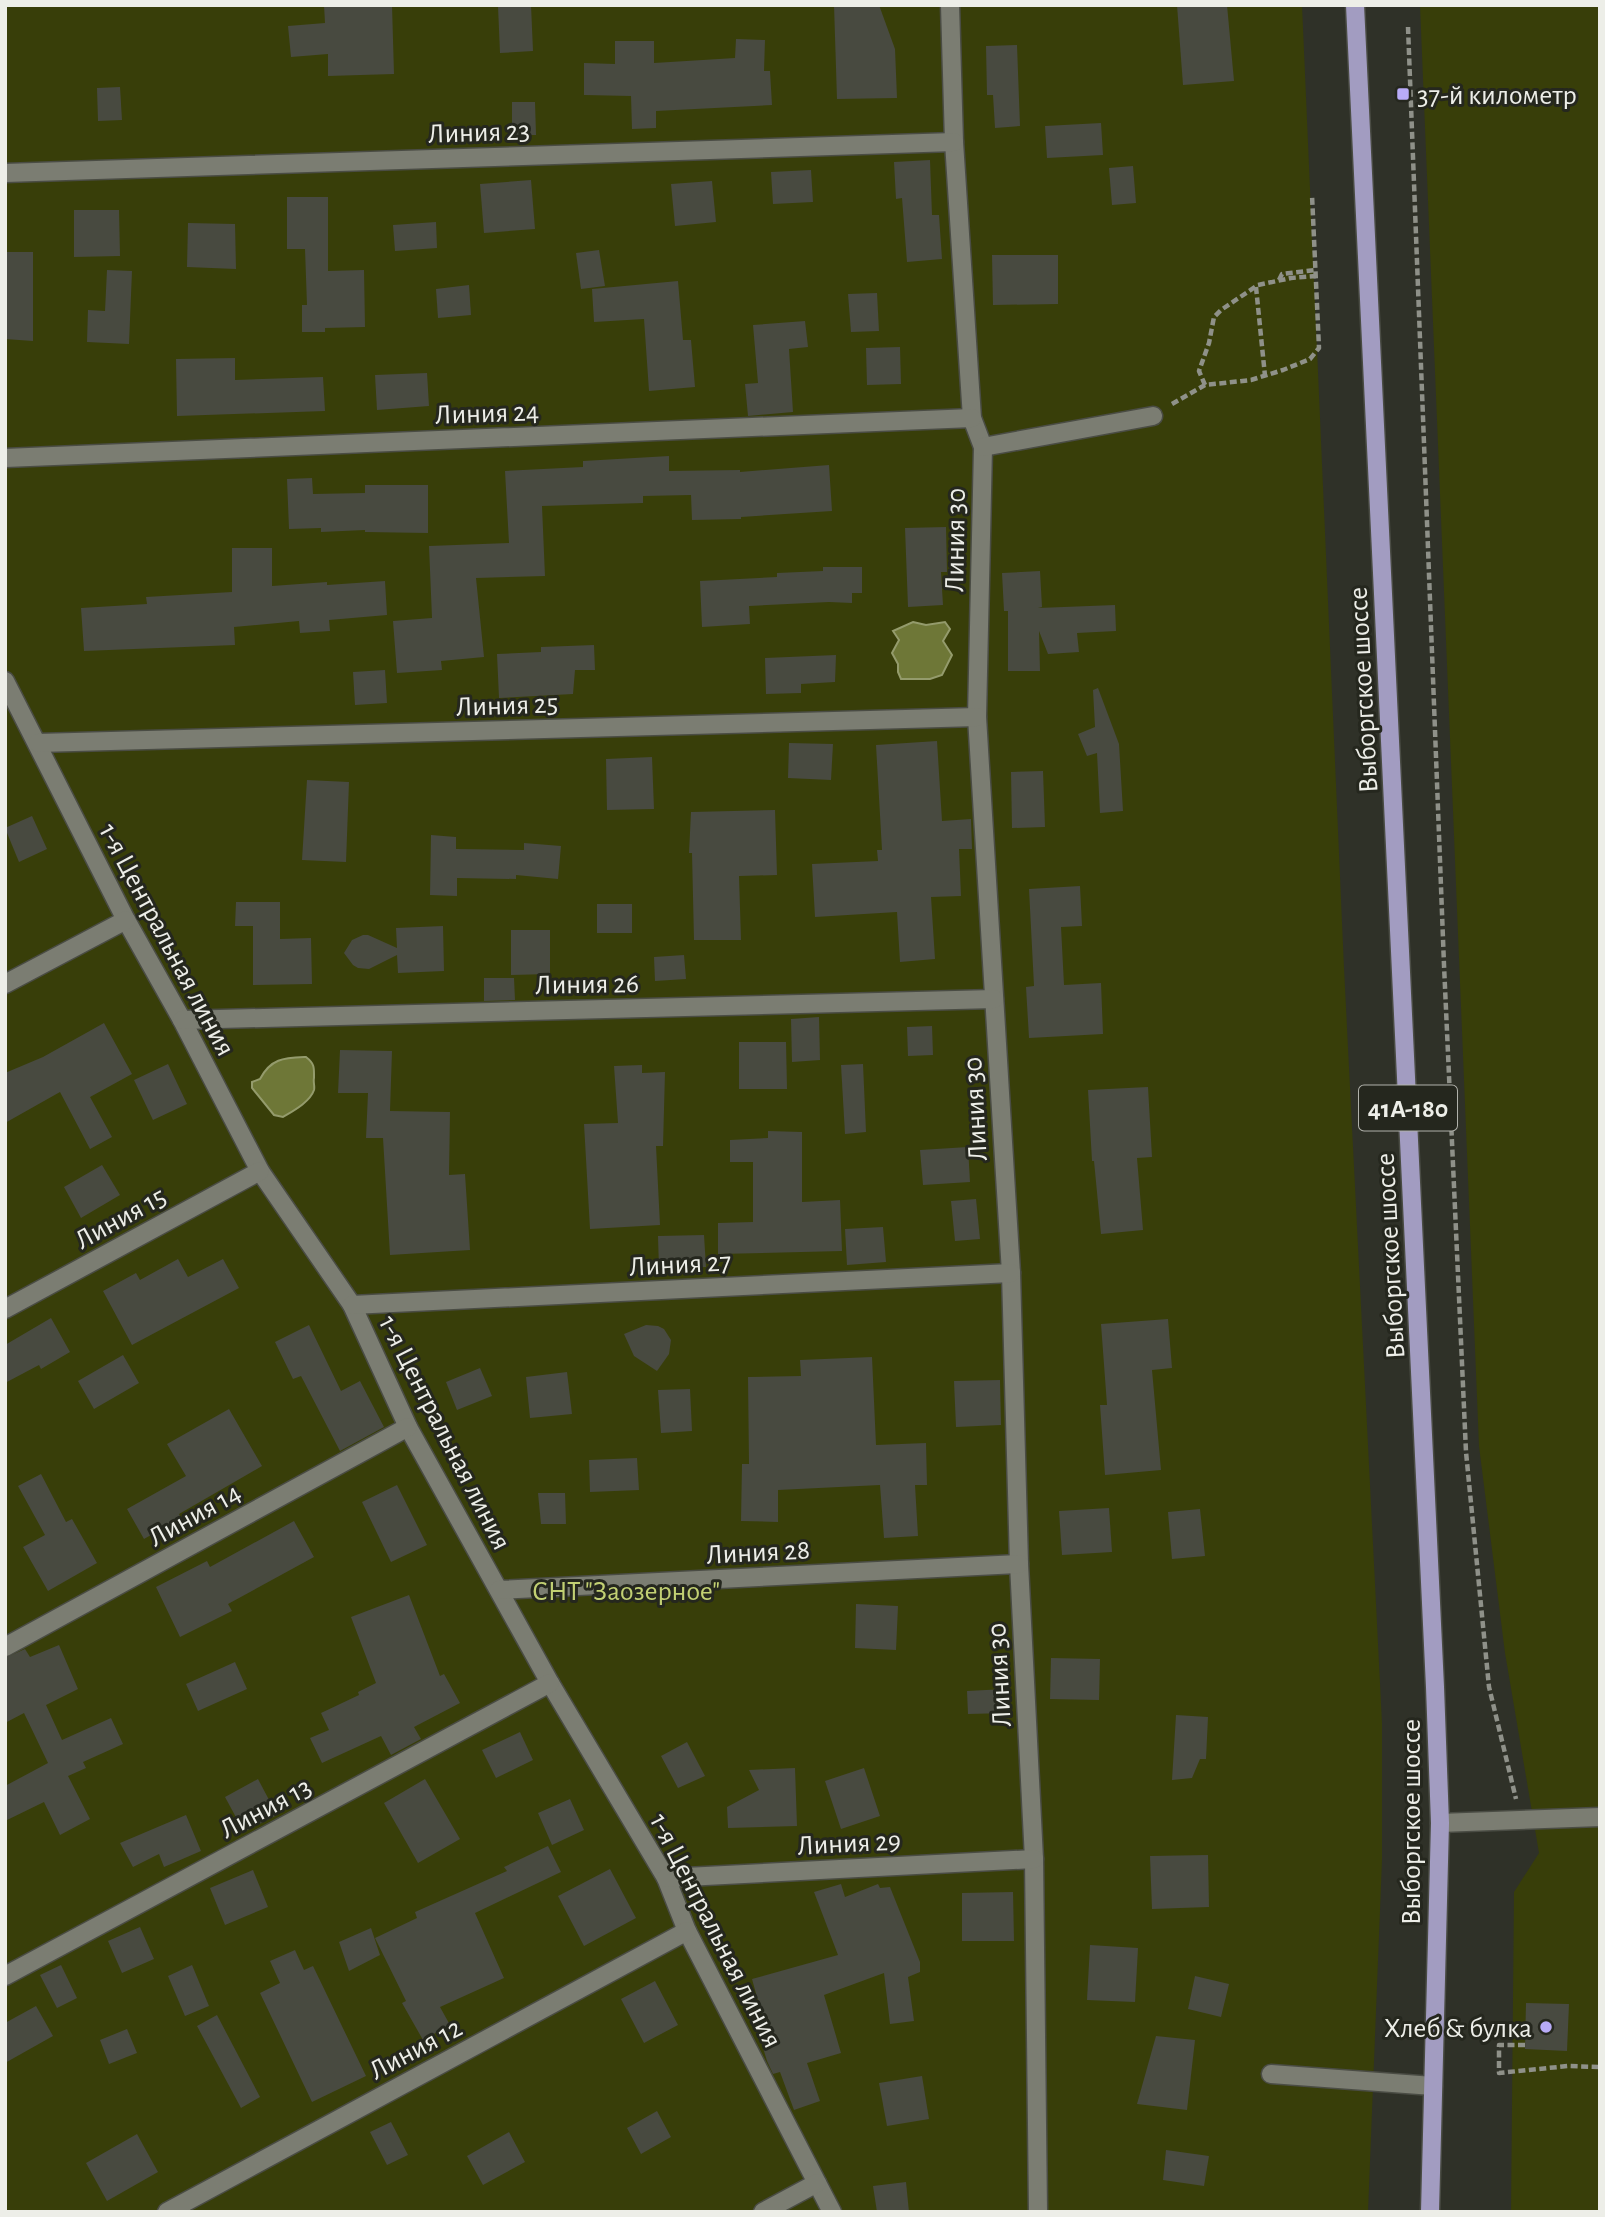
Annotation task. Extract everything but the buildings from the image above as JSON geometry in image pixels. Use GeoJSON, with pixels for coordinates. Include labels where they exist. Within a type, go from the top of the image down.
{"type":"FeatureCollection","features":[{"type":"Feature","properties":{"kind":"main road","name":"Выборгское шоссе"},"geometry":{"type":"LineString","coordinates":[[1355,5],[1440,1823],[1430,2212]]}},
{"type":"Feature","properties":{"kind":"street","name":"Линия 30"},"geometry":{"type":"LineString","coordinates":[[950,5],[954,142],[972,418],[983,447],[977,717],[1011,1273],[1019,1564],[1034,1859],[1038,2212]]}},
{"type":"Feature","properties":{"kind":"street","name":"Линия 23"},"geometry":{"type":"LineString","coordinates":[[5,173],[954,142]]}},
{"type":"Feature","properties":{"kind":"street"},"geometry":{"type":"LineString","coordinates":[[983,447],[1153,416]]}},
{"type":"Feature","properties":{"kind":"street","name":"Линия 24"},"geometry":{"type":"LineString","coordinates":[[5,458],[972,418]]}},
{"type":"Feature","properties":{"kind":"street","name":"1-я Центральная линия"},"geometry":{"type":"LineString","coordinates":[[5,681],[125,920],[182,1020],[260,1171],[352,1305],[408,1427],[550,1684],[666,1878],[687,1931],[832,2212]]}},
{"type":"Feature","properties":{"kind":"street","name":"Линия 25"},"geometry":{"type":"LineString","coordinates":[[38,743],[977,717]]}},
{"type":"Feature","properties":{"kind":"street"},"geometry":{"type":"LineString","coordinates":[[5,985],[125,920]]}},
{"type":"Feature","properties":{"kind":"street","name":"Линия 26"},"geometry":{"type":"LineString","coordinates":[[182,1020],[994,999]]}},
{"type":"Feature","properties":{"kind":"street","name":"Линия 15"},"geometry":{"type":"LineString","coordinates":[[5,1309],[260,1171]]}},
{"type":"Feature","properties":{"kind":"street","name":"Линия 27"},"geometry":{"type":"LineString","coordinates":[[352,1305],[1011,1273]]}},
{"type":"Feature","properties":{"kind":"street","name":"Линия 14"},"geometry":{"type":"LineString","coordinates":[[5,1647],[408,1427]]}},
{"type":"Feature","properties":{"kind":"street","name":"Линия 28"},"geometry":{"type":"LineString","coordinates":[[499,1591],[1019,1564]]}},
{"type":"Feature","properties":{"kind":"street","name":"Линия 13"},"geometry":{"type":"LineString","coordinates":[[5,1976],[550,1684]]}},
{"type":"Feature","properties":{"kind":"street"},"geometry":{"type":"LineString","coordinates":[[1440,1823],[1600,1817]]}},
{"type":"Feature","properties":{"kind":"street","name":"Линия 29"},"geometry":{"type":"LineString","coordinates":[[666,1878],[1034,1859]]}},
{"type":"Feature","properties":{"kind":"street","name":"Линия 12"},"geometry":{"type":"LineString","coordinates":[[167,2212],[687,1931]]}},
{"type":"Feature","properties":{"kind":"street"},"geometry":{"type":"LineString","coordinates":[[1271,2074],[1433,2086]]}},
{"type":"Feature","properties":{"kind":"street"},"geometry":{"type":"LineString","coordinates":[[763,2212],[817,2183]]}},
{"type":"Feature","properties":{"kind":"path"},"geometry":{"type":"LineString","coordinates":[[1408,27],[1444,965],[1466,1452],[1489,1688],[1521,1821]]}},
{"type":"Feature","properties":{"kind":"path"},"geometry":{"type":"LineString","coordinates":[[1153,416],[1205,385],[1265,376],[1310,359],[1319,348],[1312,195]]}},
{"type":"Feature","properties":{"kind":"path"},"geometry":{"type":"LineString","coordinates":[[1205,385],[1199,371],[1209,343],[1214,317],[1256,286],[1315,273]]}},
{"type":"Feature","properties":{"kind":"path"},"geometry":{"type":"LineString","coordinates":[[1256,286],[1265,376]]}},
{"type":"Feature","properties":{"kind":"path"},"geometry":{"type":"LineString","coordinates":[[1525,2045],[1500,2045],[1499,2073],[1567,2066],[1600,2067]]}},
{"type":"Feature","properties":{"kind":"green space","name":"СНТ \"Заозерное\""},"geometry":{"type":"Polygon","coordinates":[[[5,5],[1302,5],[1344,968],[1382,1723],[1382,1860],[1368,2212],[5,2212],[5,5]]]}},
{"type":"Feature","properties":{"kind":"green space"},"geometry":{"type":"Polygon","coordinates":[[[1420,5],[1600,5],[1600,2212],[1511,2212],[1514,1892],[1539,1853],[1505,1653],[1479,1446],[1420,5]]]}},
{"type":"Feature","properties":{"kind":"shaded area"},"geometry":{"type":"Polygon","coordinates":[[[913,622],[926,625],[945,622],[950,629],[943,641],[952,655],[942,675],[930,679],[901,679],[892,653],[899,640],[893,631],[913,622]]]}},
{"type":"Feature","properties":{"kind":"shaded area"},"geometry":{"type":"Polygon","coordinates":[[[306,1057],[314,1069],[312,1094],[301,1106],[283,1117],[274,1115],[252,1088],[252,1082],[260,1079],[269,1067],[279,1060],[306,1057]]]}},
{"type":"Feature","properties":{"kind":"place","name":"37-й километр"},"geometry":{"type":"Point","coordinates":[1403,94]}},
{"type":"Feature","properties":{"kind":"place","name":"Хлеб & булка"},"geometry":{"type":"Point","coordinates":[1546,2027]}}]}
